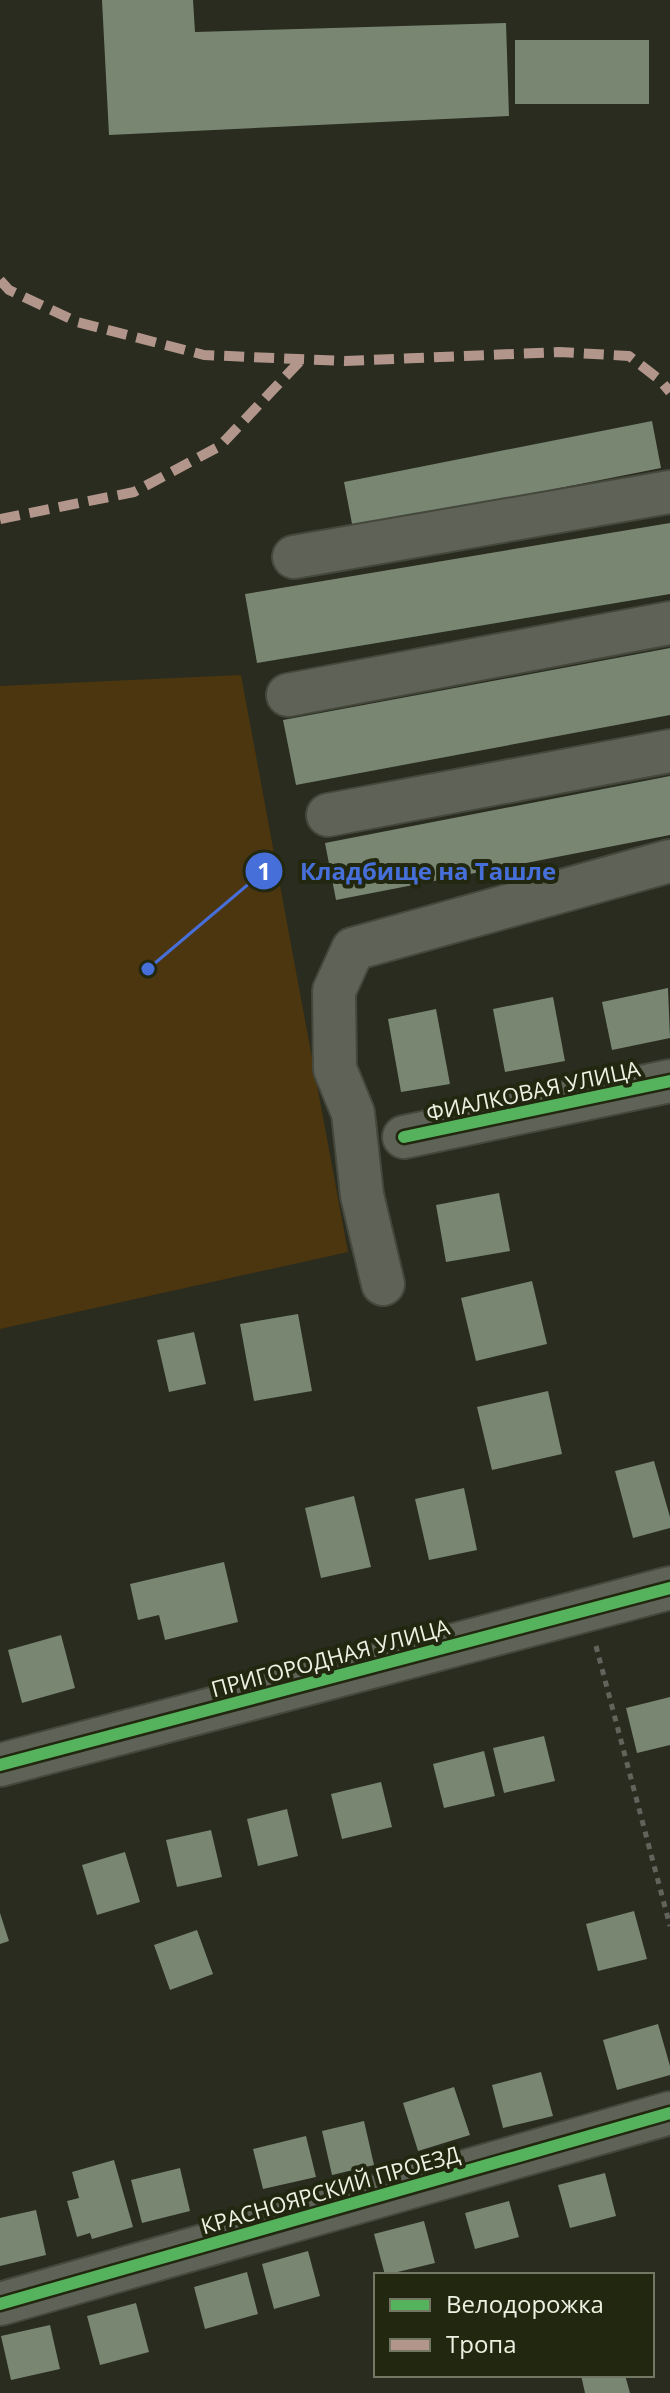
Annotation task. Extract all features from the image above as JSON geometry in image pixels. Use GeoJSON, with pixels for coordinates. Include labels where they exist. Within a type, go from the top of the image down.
{"type":"FeatureCollection","features":[{"type":"Feature","properties":{"kind":"street"},"geometry":{"type":"LineString","coordinates":[[294,557],[670,492]]}},
{"type":"Feature","properties":{"kind":"street"},"geometry":{"type":"LineString","coordinates":[[288,695],[670,623]]}},
{"type":"Feature","properties":{"kind":"street"},"geometry":{"type":"LineString","coordinates":[[328,815],[670,751]]}},
{"type":"Feature","properties":{"kind":"street"},"geometry":{"type":"LineString","coordinates":[[383,1284],[362,1195],[353,1113],[335,1069],[334,991],[353,949],[670,861]]}},
{"type":"Feature","properties":{"kind":"street","name":"ФИАЛКОВАЯ УЛИЦА"},"geometry":{"type":"LineString","coordinates":[[404,1137],[670,1081]]}},
{"type":"Feature","properties":{"kind":"street"},"geometry":{"type":"LineString","coordinates":[[353,1113],[404,1137],[375,1164],[362,1195]]}},
{"type":"Feature","properties":{"kind":"street","name":"ПРИГОРОДНАЯ УЛИЦА"},"geometry":{"type":"LineString","coordinates":[[0,1765],[670,1588]]}},
{"type":"Feature","properties":{"kind":"street","name":"КРАСНОЯРСКИЙ ПРОЕЗД"},"geometry":{"type":"LineString","coordinates":[[0,2304],[670,2113]]}},
{"type":"Feature","properties":{"kind":"path"},"geometry":{"type":"LineString","coordinates":[[586,1610],[670,1926]]}},
{"type":"Feature","properties":{"kind":"shaded area"},"geometry":{"type":"Polygon","coordinates":[[[241,675],[348,1252],[0,1329],[0,686],[241,675]]]}},
{"type":"Feature","properties":{"kind":"building"},"geometry":{"type":"Polygon","coordinates":[[[102,0],[193,0],[195,32],[506,23],[509,116],[109,135],[102,0]]]}},
{"type":"Feature","properties":{"kind":"building"},"geometry":{"type":"Polygon","coordinates":[[[515,40],[649,40],[649,104],[515,104],[515,40]]]}},
{"type":"Feature","properties":{"kind":"building"},"geometry":{"type":"Polygon","coordinates":[[[652,421],[661,468],[353,529],[344,482],[652,421]]]}},
{"type":"Feature","properties":{"kind":"building"},"geometry":{"type":"Polygon","coordinates":[[[670,523],[670,594],[257,663],[245,594],[670,523]]]}},
{"type":"Feature","properties":{"kind":"building"},"geometry":{"type":"Polygon","coordinates":[[[670,648],[670,715],[296,785],[283,720],[670,648]]]}},
{"type":"Feature","properties":{"kind":"building"},"geometry":{"type":"Polygon","coordinates":[[[670,776],[670,835],[336,900],[325,843],[670,776]]]}},
{"type":"Feature","properties":{"kind":"building"},"geometry":{"type":"Polygon","coordinates":[[[668,988],[670,1038],[612,1050],[602,1002],[668,988]]]}},
{"type":"Feature","properties":{"kind":"building"},"geometry":{"type":"Polygon","coordinates":[[[553,997],[565,1061],[505,1072],[493,1009],[553,997]]]}},
{"type":"Feature","properties":{"kind":"building"},"geometry":{"type":"Polygon","coordinates":[[[436,1009],[450,1084],[401,1092],[388,1019],[436,1009]]]}},
{"type":"Feature","properties":{"kind":"building"},"geometry":{"type":"Polygon","coordinates":[[[499,1193],[510,1251],[446,1262],[436,1205],[499,1193]]]}},
{"type":"Feature","properties":{"kind":"building"},"geometry":{"type":"Polygon","coordinates":[[[532,1281],[547,1344],[476,1361],[461,1298],[532,1281]]]}},
{"type":"Feature","properties":{"kind":"building"},"geometry":{"type":"Polygon","coordinates":[[[298,1314],[312,1391],[254,1401],[240,1324],[298,1314]]]}},
{"type":"Feature","properties":{"kind":"building"},"geometry":{"type":"Polygon","coordinates":[[[194,1332],[206,1384],[169,1392],[157,1340],[194,1332]]]}},
{"type":"Feature","properties":{"kind":"building"},"geometry":{"type":"Polygon","coordinates":[[[548,1391],[562,1454],[492,1470],[477,1407],[548,1391]]]}},
{"type":"Feature","properties":{"kind":"building"},"geometry":{"type":"Polygon","coordinates":[[[654,1461],[670,1517],[670,1528],[633,1538],[615,1471],[654,1461]]]}},
{"type":"Feature","properties":{"kind":"building"},"geometry":{"type":"Polygon","coordinates":[[[464,1488],[477,1550],[429,1560],[415,1499],[464,1488]]]}},
{"type":"Feature","properties":{"kind":"building"},"geometry":{"type":"Polygon","coordinates":[[[354,1496],[371,1567],[321,1578],[305,1508],[354,1496]]]}},
{"type":"Feature","properties":{"kind":"building"},"geometry":{"type":"Polygon","coordinates":[[[224,1562],[238,1622],[165,1640],[159,1615],[138,1620],[130,1584],[224,1562]]]}},
{"type":"Feature","properties":{"kind":"building"},"geometry":{"type":"Polygon","coordinates":[[[61,1635],[75,1688],[22,1703],[8,1650],[61,1635]]]}},
{"type":"Feature","properties":{"kind":"building"},"geometry":{"type":"Polygon","coordinates":[[[670,1697],[670,1745],[637,1753],[626,1708],[670,1697]]]}},
{"type":"Feature","properties":{"kind":"building"},"geometry":{"type":"Polygon","coordinates":[[[544,1736],[555,1781],[504,1793],[493,1748],[544,1736]]]}},
{"type":"Feature","properties":{"kind":"building"},"geometry":{"type":"Polygon","coordinates":[[[484,1751],[495,1796],[444,1808],[433,1764],[484,1751]]]}},
{"type":"Feature","properties":{"kind":"building"},"geometry":{"type":"Polygon","coordinates":[[[381,1782],[392,1827],[342,1839],[331,1794],[381,1782]]]}},
{"type":"Feature","properties":{"kind":"building"},"geometry":{"type":"Polygon","coordinates":[[[287,1809],[298,1856],[258,1866],[247,1819],[287,1809]]]}},
{"type":"Feature","properties":{"kind":"building"},"geometry":{"type":"Polygon","coordinates":[[[211,1830],[222,1877],[177,1887],[166,1840],[211,1830]]]}},
{"type":"Feature","properties":{"kind":"building"},"geometry":{"type":"Polygon","coordinates":[[[125,1852],[140,1902],[97,1915],[82,1865],[125,1852]]]}},
{"type":"Feature","properties":{"kind":"building"},"geometry":{"type":"Polygon","coordinates":[[[634,1911],[647,1959],[598,1971],[586,1924],[634,1911]]]}},
{"type":"Feature","properties":{"kind":"building"},"geometry":{"type":"Polygon","coordinates":[[[0,1913],[9,1941],[0,1944],[0,1913]]]}},
{"type":"Feature","properties":{"kind":"building"},"geometry":{"type":"Polygon","coordinates":[[[197,1930],[213,1974],[170,1990],[154,1945],[197,1930]]]}},
{"type":"Feature","properties":{"kind":"building"},"geometry":{"type":"Polygon","coordinates":[[[658,2024],[670,2075],[617,2090],[603,2040],[658,2024]]]}},
{"type":"Feature","properties":{"kind":"building"},"geometry":{"type":"Polygon","coordinates":[[[541,2072],[553,2116],[503,2128],[492,2085],[541,2072]]]}},
{"type":"Feature","properties":{"kind":"building"},"geometry":{"type":"Polygon","coordinates":[[[454,2087],[470,2135],[418,2151],[403,2103],[454,2087]]]}},
{"type":"Feature","properties":{"kind":"building"},"geometry":{"type":"Polygon","coordinates":[[[364,2121],[374,2165],[332,2175],[322,2131],[364,2121]]]}},
{"type":"Feature","properties":{"kind":"building"},"geometry":{"type":"Polygon","coordinates":[[[306,2136],[316,2177],[263,2189],[253,2149],[306,2136]]]}},
{"type":"Feature","properties":{"kind":"building"},"geometry":{"type":"Polygon","coordinates":[[[114,2160],[133,2227],[92,2239],[90,2233],[77,2237],[67,2201],[79,2198],[72,2172],[114,2160]]]}},
{"type":"Feature","properties":{"kind":"building"},"geometry":{"type":"Polygon","coordinates":[[[180,2168],[190,2211],[142,2223],[131,2180],[180,2168]]]}},
{"type":"Feature","properties":{"kind":"building"},"geometry":{"type":"Polygon","coordinates":[[[605,2173],[616,2216],[570,2228],[558,2185],[605,2173]]]}},
{"type":"Feature","properties":{"kind":"building"},"geometry":{"type":"Polygon","coordinates":[[[509,2201],[519,2237],[475,2249],[465,2213],[509,2201]]]}},
{"type":"Feature","properties":{"kind":"building"},"geometry":{"type":"Polygon","coordinates":[[[36,2210],[46,2255],[0,2266],[0,2218],[36,2210]]]}},
{"type":"Feature","properties":{"kind":"building"},"geometry":{"type":"Polygon","coordinates":[[[424,2221],[435,2263],[384,2273],[374,2234],[424,2221]]]}},
{"type":"Feature","properties":{"kind":"building"},"geometry":{"type":"Polygon","coordinates":[[[308,2251],[320,2296],[274,2309],[262,2264],[308,2251]]]}},
{"type":"Feature","properties":{"kind":"building"},"geometry":{"type":"Polygon","coordinates":[[[247,2272],[258,2314],[205,2329],[194,2287],[247,2272]]]}},
{"type":"Feature","properties":{"kind":"building"},"geometry":{"type":"Polygon","coordinates":[[[136,2303],[149,2352],[100,2365],[87,2316],[136,2303]]]}},
{"type":"Feature","properties":{"kind":"building"},"geometry":{"type":"Polygon","coordinates":[[[50,2325],[60,2369],[11,2380],[1,2336],[50,2325]]]}},
{"type":"Feature","properties":{"kind":"building"},"geometry":{"type":"Polygon","coordinates":[[[581,2377],[626,2377],[630,2393],[585,2393],[581,2377]]]}},
{"type":"Feature","properties":{"kind":"marked path"},"geometry":{"type":"LineString","coordinates":[[0,280],[9,290],[77,322],[204,355],[345,361],[559,352],[629,356],[660,380],[670,392]]}},
{"type":"Feature","properties":{"kind":"marked path"},"geometry":{"type":"LineString","coordinates":[[0,519],[134,492],[220,446],[301,360]]}},
{"type":"Feature","properties":{"kind":"cycle path"},"geometry":{"type":"LineString","coordinates":[[404,1137],[670,1081]]}},
{"type":"Feature","properties":{"kind":"cycle path"},"geometry":{"type":"LineString","coordinates":[[0,1765],[670,1588]]}},
{"type":"Feature","properties":{"kind":"cycle path"},"geometry":{"type":"LineString","coordinates":[[0,2304],[670,2113]]}},
{"type":"Feature","properties":{"kind":"place","name":"Кладбище на Ташле"},"geometry":{"type":"Point","coordinates":[148,969]}}]}
